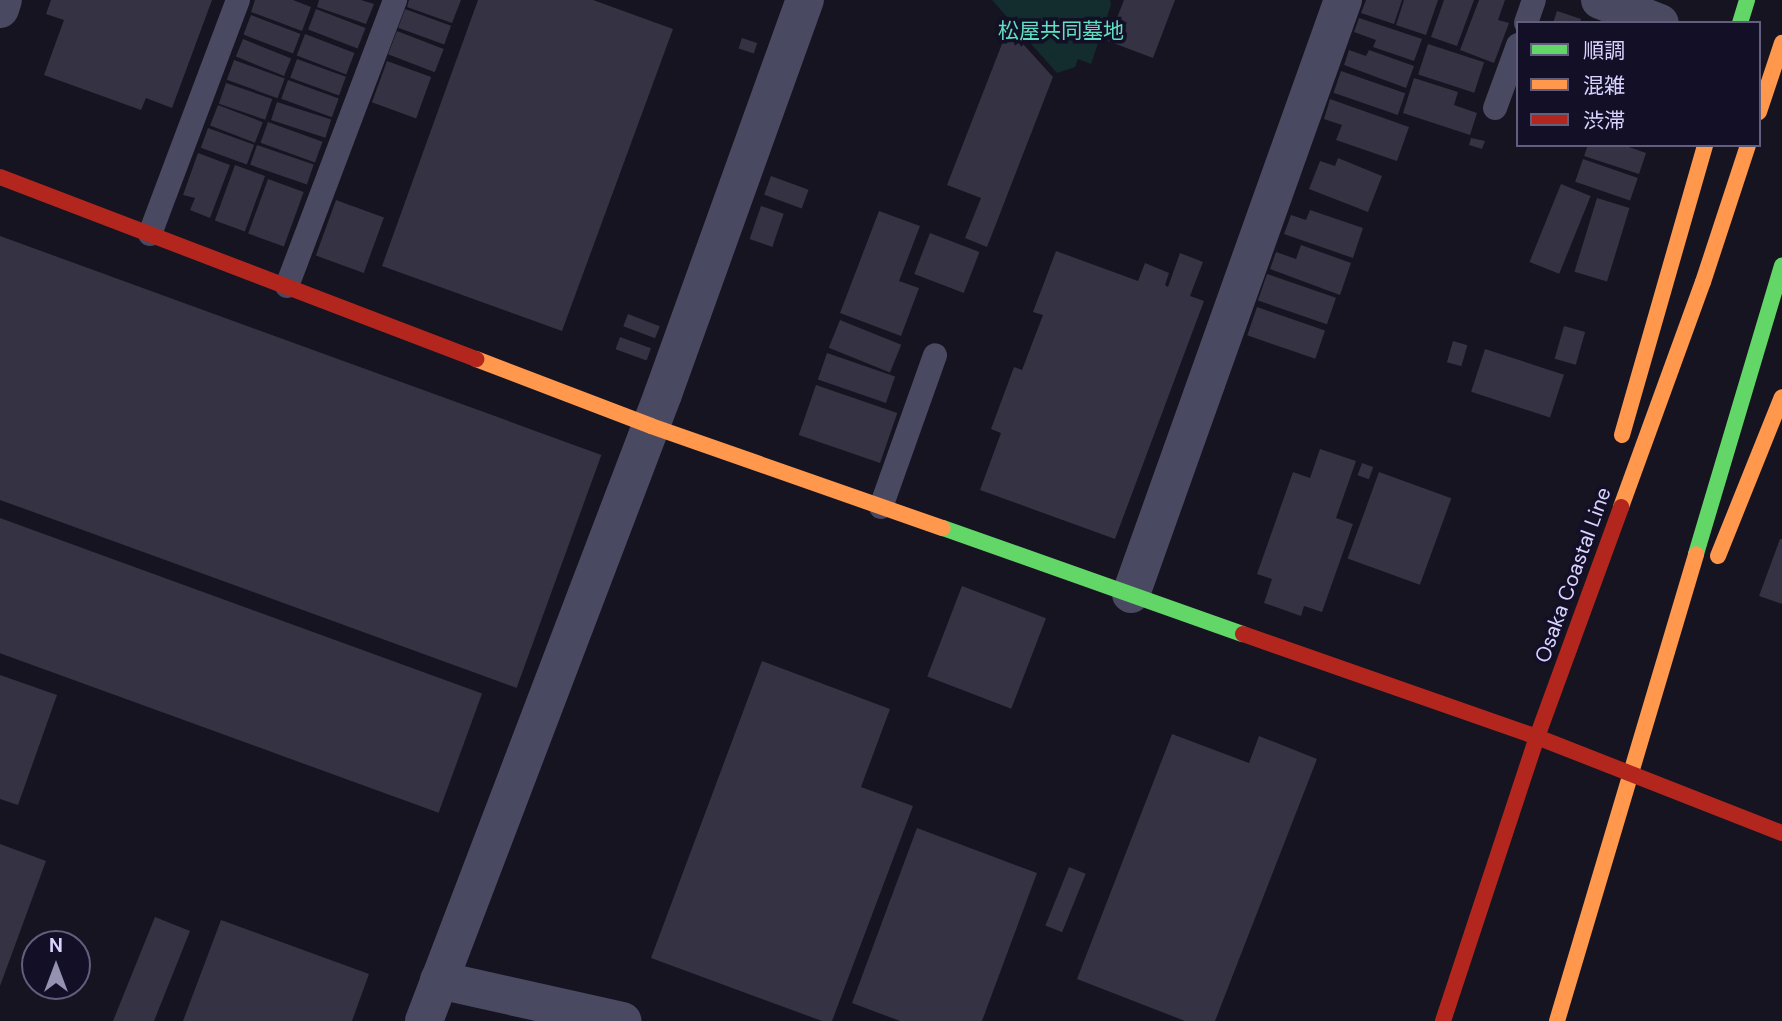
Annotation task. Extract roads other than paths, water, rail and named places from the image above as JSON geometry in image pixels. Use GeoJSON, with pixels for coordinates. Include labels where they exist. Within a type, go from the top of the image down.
{"type":"FeatureCollection","features":[{"type":"Feature","properties":{"kind":"main road"},"geometry":{"type":"LineString","coordinates":[[1741,21],[1747,0]]}},
{"type":"Feature","properties":{"kind":"main road"},"geometry":{"type":"LineString","coordinates":[[1761,106],[1782,43]]}},
{"type":"Feature","properties":{"kind":"main road"},"geometry":{"type":"LineString","coordinates":[[1617,454],[1704,147]]}},
{"type":"Feature","properties":{"kind":"main road","name":"Osaka Coastal Line"},"geometry":{"type":"LineString","coordinates":[[1443,1021],[1537,737],[1703,282],[1747,147]]}},
{"type":"Feature","properties":{"kind":"main road"},"geometry":{"type":"LineString","coordinates":[[0,177],[651,426],[1537,737],[1629,775],[1782,832]]}},
{"type":"Feature","properties":{"kind":"main road"},"geometry":{"type":"LineString","coordinates":[[1557,1021],[1782,266]]}},
{"type":"Feature","properties":{"kind":"main road"},"geometry":{"type":"LineString","coordinates":[[1710,573],[1782,397]]}},
{"type":"Feature","properties":{"kind":"main road"},"geometry":{"type":"LineString","coordinates":[[1537,737],[1598,522]]}},
{"type":"Feature","properties":{"kind":"main road"},"geometry":{"type":"LineString","coordinates":[[1629,775],[1700,599]]}},
{"type":"Feature","properties":{"kind":"street"},"geometry":{"type":"LineString","coordinates":[[0,9],[3,0]]}},
{"type":"Feature","properties":{"kind":"street"},"geometry":{"type":"LineString","coordinates":[[425,1021],[651,426],[804,0]]}},
{"type":"Feature","properties":{"kind":"street"},"geometry":{"type":"LineString","coordinates":[[1131,594],[1343,0]]}},
{"type":"Feature","properties":{"kind":"street"},"geometry":{"type":"LineString","coordinates":[[1600,0],[1655,21]]}},
{"type":"Feature","properties":{"kind":"street"},"geometry":{"type":"LineString","coordinates":[[439,981],[622,1021]]}},
{"type":"Feature","properties":{"kind":"lane"},"geometry":{"type":"LineString","coordinates":[[150,234],[238,0]]}},
{"type":"Feature","properties":{"kind":"lane"},"geometry":{"type":"LineString","coordinates":[[287,286],[395,0]]}},
{"type":"Feature","properties":{"kind":"lane"},"geometry":{"type":"LineString","coordinates":[[1526,21],[1534,0]]}},
{"type":"Feature","properties":{"kind":"lane"},"geometry":{"type":"LineString","coordinates":[[1495,107],[1516,50]]}},
{"type":"Feature","properties":{"kind":"lane"},"geometry":{"type":"LineString","coordinates":[[881,507],[934,355]]}},
{"type":"Feature","properties":{"kind":"park label","name":"松屋共同墓地"},"geometry":{"type":"Point","coordinates":[1061,31]}}]}
